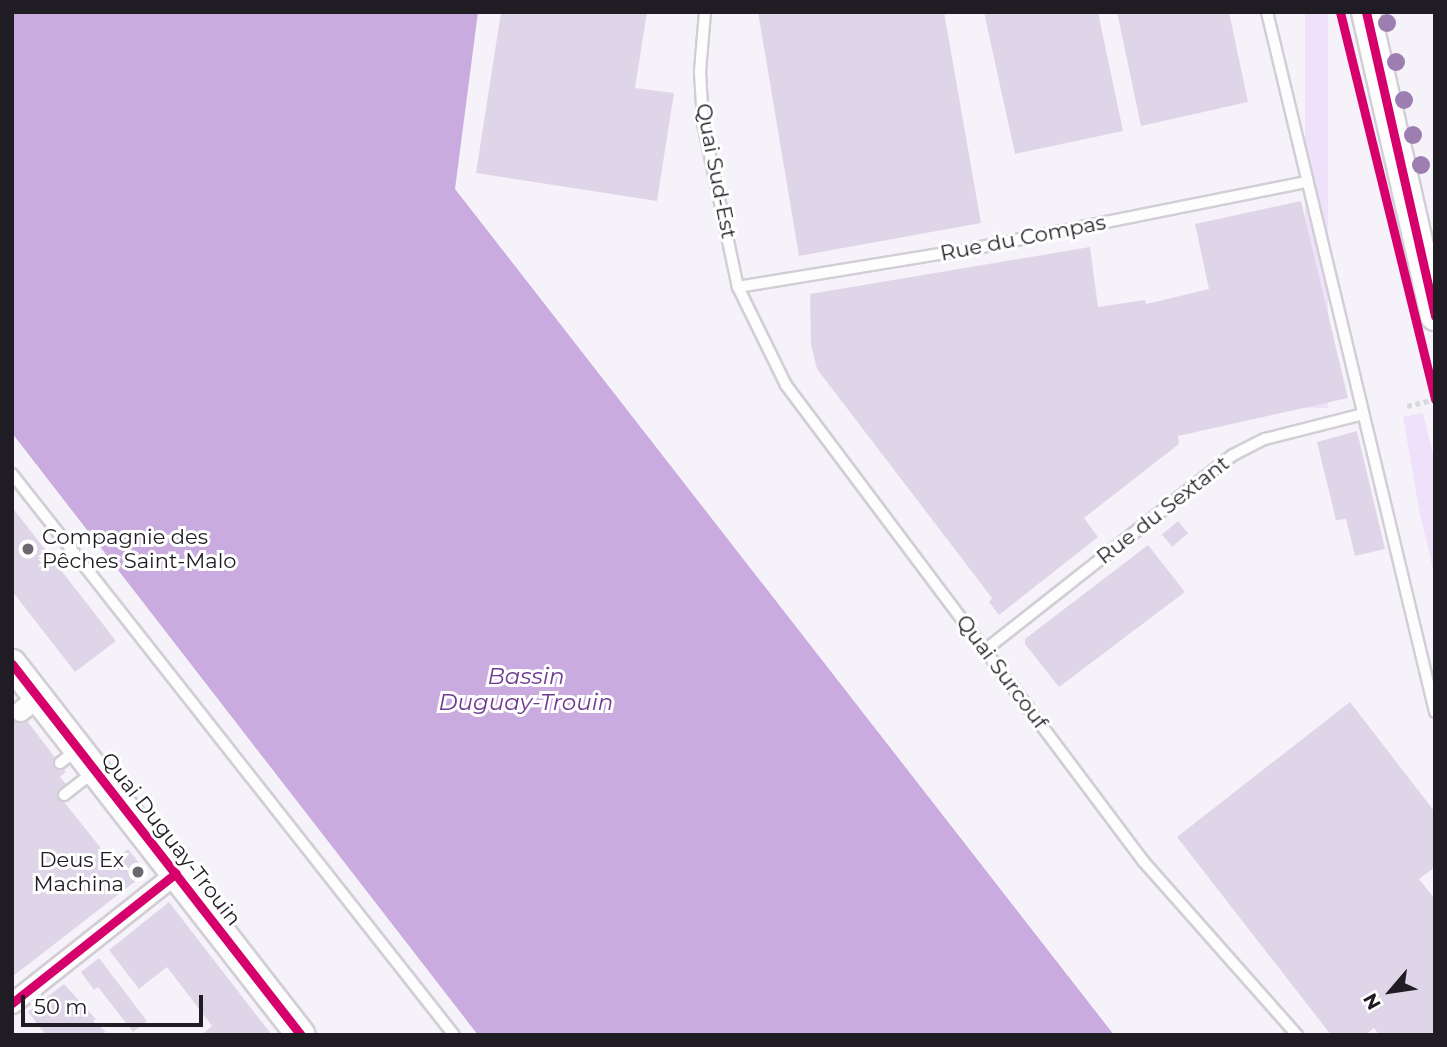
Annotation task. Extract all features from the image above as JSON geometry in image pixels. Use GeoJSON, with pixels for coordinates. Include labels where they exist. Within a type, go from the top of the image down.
{"type":"FeatureCollection","features":[{"type":"Feature","properties":{"kind":"main road"},"geometry":{"type":"LineString","coordinates":[[1366,12],[1435,316]]}},
{"type":"Feature","properties":{"kind":"main road","name":"Quai Duguay-Trouin"},"geometry":{"type":"LineString","coordinates":[[12,664],[29,704],[69,755],[95,770],[301,1035]]}},
{"type":"Feature","properties":{"kind":"street"},"geometry":{"type":"LineString","coordinates":[[12,1003],[176,873]]}},
{"type":"Feature","properties":{"kind":"lane","name":"Quai Sud-Est"},"geometry":{"type":"LineString","coordinates":[[705,12],[700,72],[703,123],[738,287]]}},
{"type":"Feature","properties":{"kind":"lane"},"geometry":{"type":"LineString","coordinates":[[1267,12],[1435,712]]}},
{"type":"Feature","properties":{"kind":"lane","name":"Rue du Compas"},"geometry":{"type":"LineString","coordinates":[[738,287],[981,247],[1306,182]]}},
{"type":"Feature","properties":{"kind":"lane","name":"Quai Surcouf"},"geometry":{"type":"LineString","coordinates":[[738,287],[786,385],[1144,862],[1297,1035]]}},
{"type":"Feature","properties":{"kind":"lane","name":"Rue du Sextant"},"geometry":{"type":"LineString","coordinates":[[985,650],[1233,455],[1265,439],[1363,414]]}},
{"type":"Feature","properties":{"kind":"lane"},"geometry":{"type":"LineString","coordinates":[[12,474],[454,1035]]}},
{"type":"Feature","properties":{"kind":"lane"},"geometry":{"type":"LineString","coordinates":[[64,795],[95,770]]}},
{"type":"Feature","properties":{"kind":"path"},"geometry":{"type":"LineString","coordinates":[[1407,406],[1435,399],[1431,385]]}},
{"type":"Feature","properties":{"kind":"shaded area"},"geometry":{"type":"Polygon","coordinates":[[[1305,12],[1328,12],[1328,408],[1305,408],[1305,12]]]}},
{"type":"Feature","properties":{"kind":"shaded area"},"geometry":{"type":"Polygon","coordinates":[[[1423,413],[1435,462],[1435,578],[1419,509],[1403,417],[1423,413]]]}},
{"type":"Feature","properties":{"kind":"water","name":"Bassin Duguay-Trouin"},"geometry":{"type":"Polygon","coordinates":[[[12,12],[478,12],[455,189],[1114,1035],[478,1035],[12,433],[12,12]]]}},
{"type":"Feature","properties":{"kind":"building"},"geometry":{"type":"Polygon","coordinates":[[[501,12],[647,12],[635,88],[674,93],[657,201],[476,173],[501,12]]]}},
{"type":"Feature","properties":{"kind":"building"},"geometry":{"type":"Polygon","coordinates":[[[758,12],[944,12],[981,223],[799,256],[758,12]]]}},
{"type":"Feature","properties":{"kind":"building"},"geometry":{"type":"Polygon","coordinates":[[[984,12],[1098,12],[1123,131],[1015,154],[984,12]]]}},
{"type":"Feature","properties":{"kind":"building"},"geometry":{"type":"Polygon","coordinates":[[[1117,12],[1229,12],[1248,102],[1141,126],[1117,12]]]}},
{"type":"Feature","properties":{"kind":"building"},"geometry":{"type":"Polygon","coordinates":[[[1301,201],[1348,398],[1178,436],[1179,444],[1084,518],[1098,537],[999,615],[989,602],[992,598],[817,369],[811,345],[810,294],[1090,247],[1098,307],[1145,300],[1146,304],[1209,289],[1195,224],[1301,201]]]}},
{"type":"Feature","properties":{"kind":"building"},"geometry":{"type":"Polygon","coordinates":[[[1357,431],[1385,549],[1355,556],[1346,519],[1336,520],[1317,442],[1357,431]]]}},
{"type":"Feature","properties":{"kind":"building","name":"Compagnie des Pêches Saint-Malo"},"geometry":{"type":"Polygon","coordinates":[[[12,507],[116,641],[75,672],[12,591],[12,507]]]}},
{"type":"Feature","properties":{"kind":"building"},"geometry":{"type":"Polygon","coordinates":[[[1178,521],[1188,533],[1172,547],[1162,534],[1178,521]]]}},
{"type":"Feature","properties":{"kind":"building"},"geometry":{"type":"Polygon","coordinates":[[[1148,545],[1185,592],[1059,687],[1025,644],[1025,639],[1148,545]]]}},
{"type":"Feature","properties":{"kind":"building"},"geometry":{"type":"Polygon","coordinates":[[[12,701],[66,772],[60,777],[67,785],[60,790],[68,800],[65,803],[112,862],[128,849],[140,864],[137,880],[12,977],[12,701]]]}},
{"type":"Feature","properties":{"kind":"building"},"geometry":{"type":"Polygon","coordinates":[[[1350,702],[1435,812],[1435,867],[1419,879],[1435,899],[1435,1035],[1379,1035],[1374,1028],[1365,1035],[1331,1035],[1177,837],[1350,702]]]}},
{"type":"Feature","properties":{"kind":"building"},"geometry":{"type":"Polygon","coordinates":[[[169,902],[272,1035],[201,1035],[212,1026],[167,967],[139,989],[109,950],[169,902]]]}},
{"type":"Feature","properties":{"kind":"building"},"geometry":{"type":"Polygon","coordinates":[[[99,958],[147,1021],[133,1032],[98,987],[94,990],[81,972],[99,958]]]}},
{"type":"Feature","properties":{"kind":"building"},"geometry":{"type":"Polygon","coordinates":[[[64,984],[96,1019],[93,1021],[105,1031],[104,1035],[46,1035],[28,1012],[64,984]]]}},
{"type":"Feature","properties":{"kind":"cycle path"},"geometry":{"type":"LineString","coordinates":[[1340,12],[1435,400]]}},
{"type":"Feature","properties":{"kind":"cycle path"},"geometry":{"type":"LineString","coordinates":[[1366,12],[1435,316]]}},
{"type":"Feature","properties":{"kind":"cycle path"},"geometry":{"type":"LineString","coordinates":[[12,664],[301,1035]]}},
{"type":"Feature","properties":{"kind":"cycle path"},"geometry":{"type":"LineString","coordinates":[[12,1003],[176,873]]}},
{"type":"Feature","properties":{"kind":"place","name":"Compagnie des Pêches Saint-Malo"},"geometry":{"type":"Point","coordinates":[28,549]}},
{"type":"Feature","properties":{"kind":"place","name":"Deus Ex Machina"},"geometry":{"type":"Point","coordinates":[138,872]}}]}
